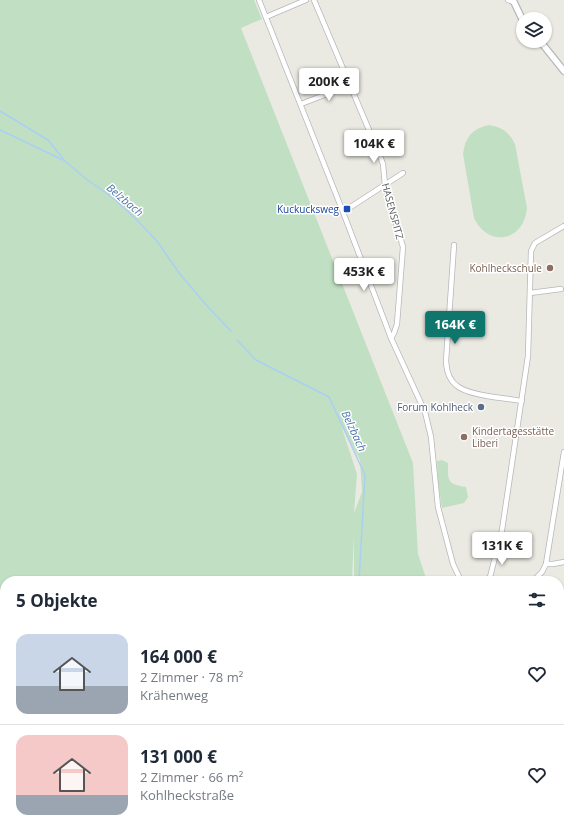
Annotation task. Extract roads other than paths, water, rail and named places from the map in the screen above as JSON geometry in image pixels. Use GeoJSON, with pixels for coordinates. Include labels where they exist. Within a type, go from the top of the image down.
{"type":"FeatureCollection","features":[{"type":"Feature","properties":{"kind":"street"},"geometry":{"type":"LineString","coordinates":[[259,0],[301,104],[391,338],[425,412],[433,452],[438,507],[449,551],[459,576]]}},
{"type":"Feature","properties":{"kind":"street"},"geometry":{"type":"LineString","coordinates":[[266,17],[306,0]]}},
{"type":"Feature","properties":{"kind":"street","name":"HASENSPITZ"},"geometry":{"type":"LineString","coordinates":[[314,0],[380,156],[385,185],[403,247],[397,324],[391,338]]}},
{"type":"Feature","properties":{"kind":"street"},"geometry":{"type":"LineString","coordinates":[[512,1],[518,12]]}},
{"type":"Feature","properties":{"kind":"street"},"geometry":{"type":"LineString","coordinates":[[546,48],[564,71]]}},
{"type":"Feature","properties":{"kind":"street"},"geometry":{"type":"LineString","coordinates":[[301,104],[350,85]]}},
{"type":"Feature","properties":{"kind":"street"},"geometry":{"type":"LineString","coordinates":[[343,212],[403,173]]}},
{"type":"Feature","properties":{"kind":"street"},"geometry":{"type":"LineString","coordinates":[[490,576],[502,530],[528,356],[530,251],[535,243],[564,226]]}},
{"type":"Feature","properties":{"kind":"street"},"geometry":{"type":"LineString","coordinates":[[454,245],[446,361],[448,374],[454,384],[468,392],[522,402]]}},
{"type":"Feature","properties":{"kind":"street"},"geometry":{"type":"LineString","coordinates":[[530,293],[561,289]]}},
{"type":"Feature","properties":{"kind":"street"},"geometry":{"type":"LineString","coordinates":[[538,576],[546,564],[562,474],[564,452]]}},
{"type":"Feature","properties":{"kind":"street"},"geometry":{"type":"LineString","coordinates":[[546,564],[564,562]]}},
{"type":"Feature","properties":{"kind":"waterway","name":"Belzbach"},"geometry":{"type":"LineString","coordinates":[[0,111],[48,140],[65,161],[86,179],[112,197],[135,218],[157,241],[179,273],[231,331]]}},
{"type":"Feature","properties":{"kind":"waterway"},"geometry":{"type":"LineString","coordinates":[[0,130],[63,160]]}},
{"type":"Feature","properties":{"kind":"waterway","name":"Belzbach"},"geometry":{"type":"LineString","coordinates":[[237,340],[256,360],[329,397],[365,475],[359,576]]}},
{"type":"Feature","properties":{"kind":"place","name":"Kuckucksweg"},"geometry":{"type":"Point","coordinates":[347,209]}},
{"type":"Feature","properties":{"kind":"place","name":"Kohlheckschule"},"geometry":{"type":"Point","coordinates":[550,268]}},
{"type":"Feature","properties":{"kind":"place","name":"Forum Kohlheck"},"geometry":{"type":"Point","coordinates":[481,407]}},
{"type":"Feature","properties":{"kind":"place","name":"Kindertagesstätte Liberi"},"geometry":{"type":"Point","coordinates":[464,437]}}]}
